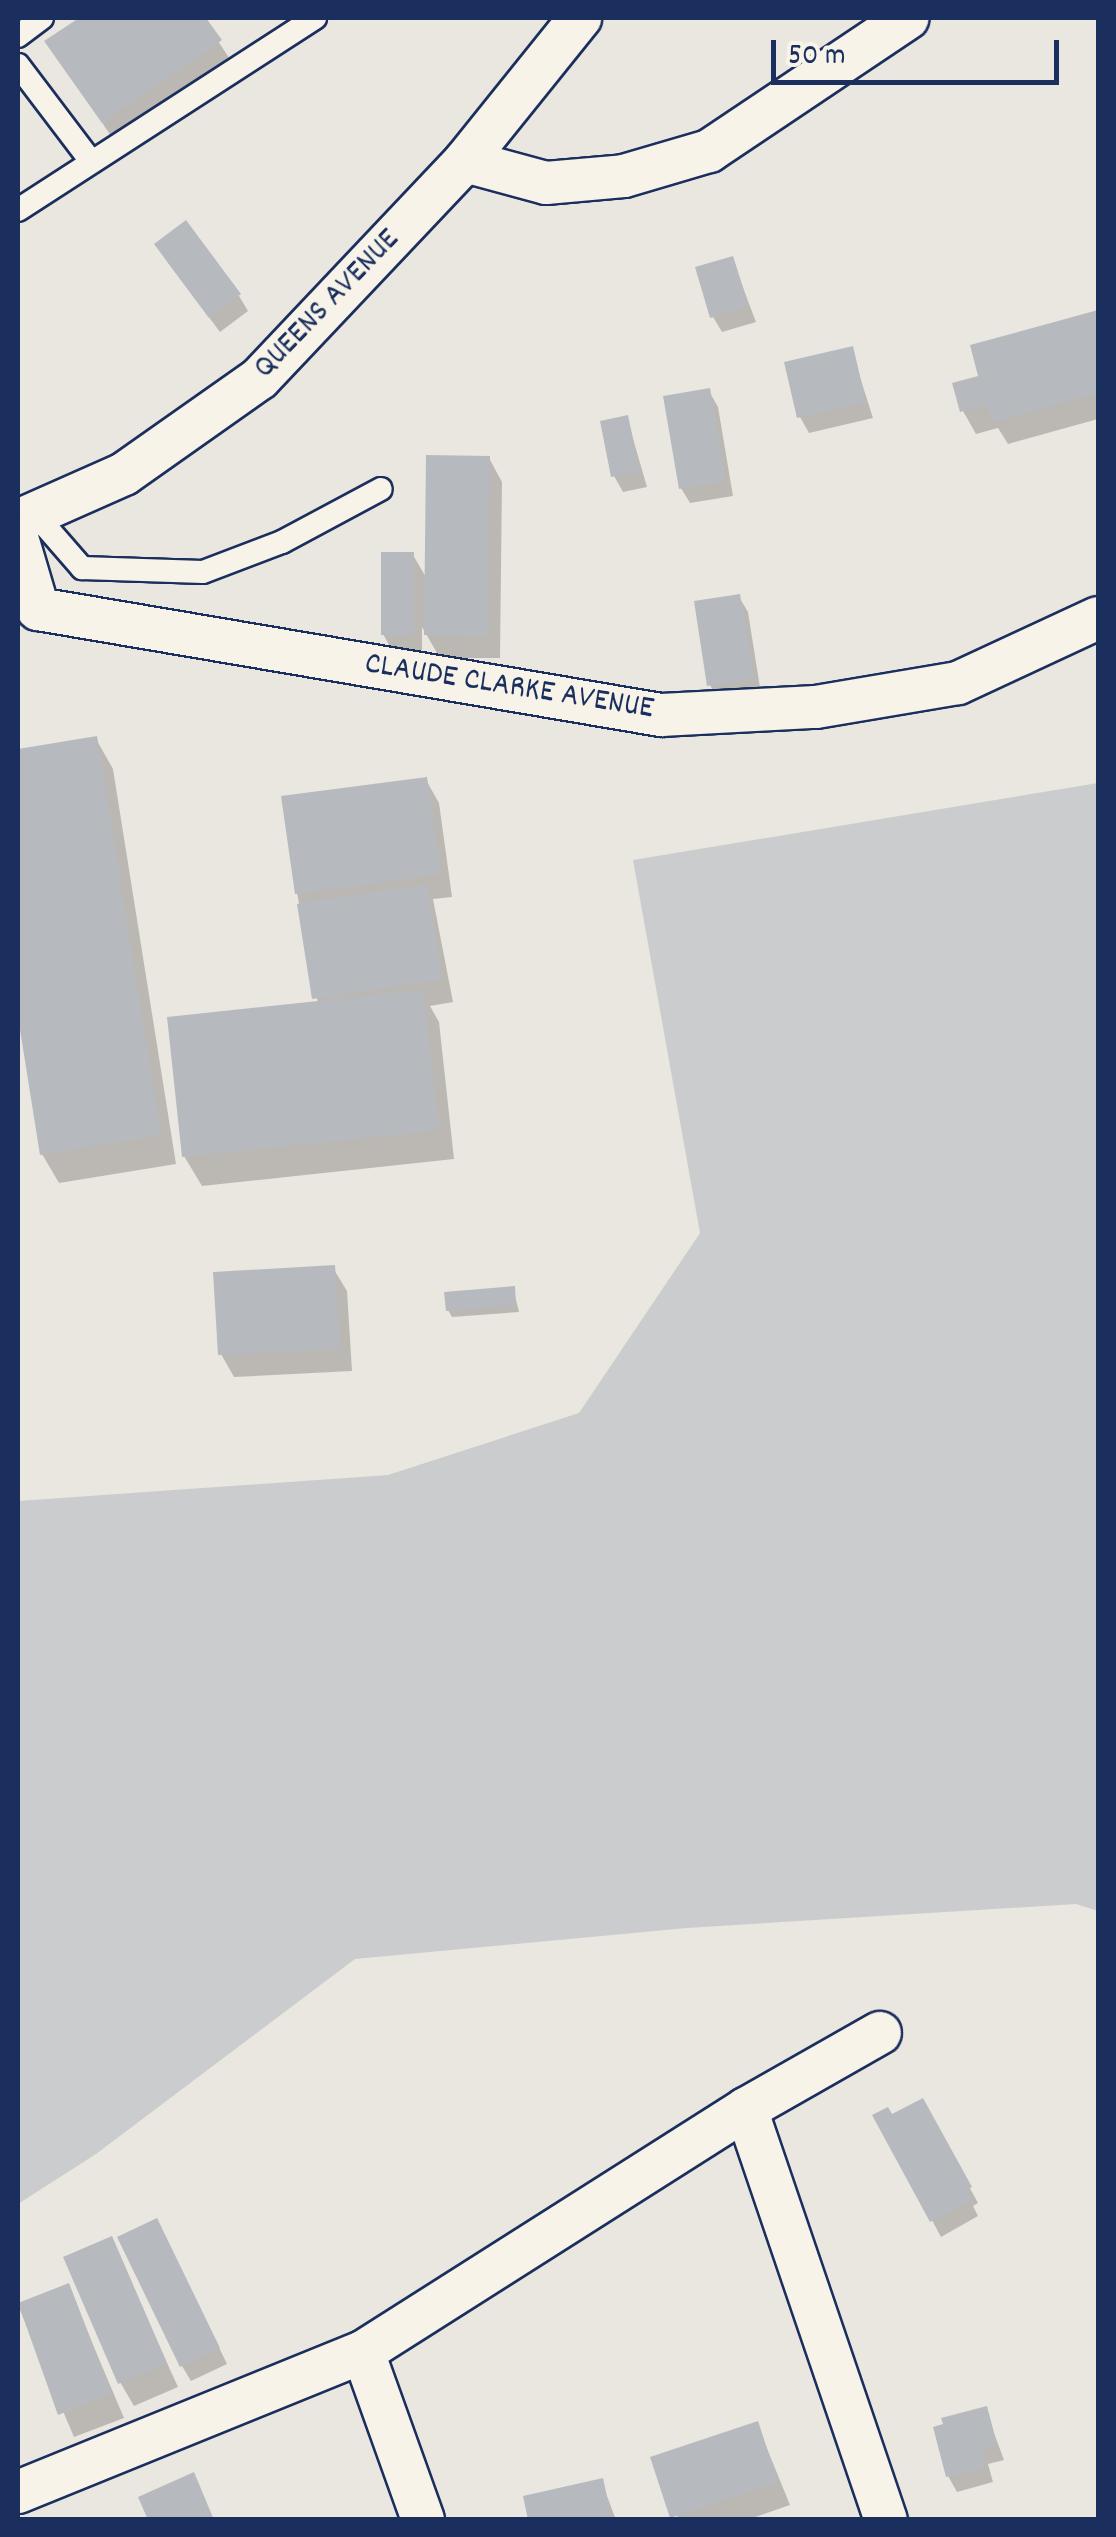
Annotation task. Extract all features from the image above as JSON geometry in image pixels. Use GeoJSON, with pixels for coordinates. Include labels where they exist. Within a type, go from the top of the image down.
{"type":"FeatureCollection","features":[{"type":"Feature","properties":{"kind":"street","name":"QUEENS AVENUE"},"geometry":{"type":"LineString","coordinates":[[23,526],[124,474],[260,378],[465,161],[580,18]]}},
{"type":"Feature","properties":{"kind":"street"},"geometry":{"type":"LineString","coordinates":[[465,161],[546,183],[624,176],[709,151],[908,18]]}},
{"type":"Feature","properties":{"kind":"street","name":"CLAUDE CLARKE AVENUE"},"geometry":{"type":"LineString","coordinates":[[23,526],[38,609],[661,715],[816,707],[958,684],[1098,618]]}},
{"type":"Feature","properties":{"kind":"street"},"geometry":{"type":"LineString","coordinates":[[18,2492],[364,2352],[746,2109],[880,2033]]}},
{"type":"Feature","properties":{"kind":"street"},"geometry":{"type":"LineString","coordinates":[[746,2109],[886,2520]]}},
{"type":"Feature","properties":{"kind":"street"},"geometry":{"type":"LineString","coordinates":[[364,2352],[423,2520]]}},
{"type":"Feature","properties":{"kind":"lane"},"geometry":{"type":"LineString","coordinates":[[18,36],[42,18]]}},
{"type":"Feature","properties":{"kind":"lane"},"geometry":{"type":"LineString","coordinates":[[18,210],[315,18]]}},
{"type":"Feature","properties":{"kind":"lane"},"geometry":{"type":"LineString","coordinates":[[18,65],[90,160]]}},
{"type":"Feature","properties":{"kind":"lane"},"geometry":{"type":"LineString","coordinates":[[23,526],[82,568],[203,572],[282,542],[381,488]]}},
{"type":"Feature","properties":{"kind":"shaded area"},"geometry":{"type":"Polygon","coordinates":[[[1098,783],[1098,1911],[1076,1904],[687,1928],[355,1959],[96,2154],[18,2204],[18,1501],[388,1475],[579,1413],[700,1233],[633,860],[1098,783]]]}},
{"type":"Feature","properties":{"kind":"building"},"geometry":{"type":"Polygon","coordinates":[[[79,18],[206,18],[222,40],[102,123],[44,41],[79,18]]]}},
{"type":"Feature","properties":{"kind":"building"},"geometry":{"type":"Polygon","coordinates":[[[186,220],[241,294],[209,318],[154,244],[186,220]]]}},
{"type":"Feature","properties":{"kind":"building"},"geometry":{"type":"Polygon","coordinates":[[[733,256],[749,306],[710,318],[695,267],[733,256]]]}},
{"type":"Feature","properties":{"kind":"building"},"geometry":{"type":"Polygon","coordinates":[[[1098,310],[1098,393],[992,422],[987,404],[960,412],[952,383],[978,376],[970,345],[1098,310]]]}},
{"type":"Feature","properties":{"kind":"building"},"geometry":{"type":"Polygon","coordinates":[[[853,346],[866,402],[797,418],[784,362],[853,346]]]}},
{"type":"Feature","properties":{"kind":"building"},"geometry":{"type":"Polygon","coordinates":[[[710,388],[726,481],[679,489],[663,396],[710,388]]]}},
{"type":"Feature","properties":{"kind":"building"},"geometry":{"type":"Polygon","coordinates":[[[628,415],[640,472],[611,477],[600,421],[628,415]]]}},
{"type":"Feature","properties":{"kind":"building"},"geometry":{"type":"Polygon","coordinates":[[[426,455],[490,456],[488,636],[424,635],[426,455]]]}},
{"type":"Feature","properties":{"kind":"building"},"geometry":{"type":"Polygon","coordinates":[[[381,552],[414,552],[414,635],[381,635],[381,552]]]}},
{"type":"Feature","properties":{"kind":"building"},"geometry":{"type":"Polygon","coordinates":[[[740,594],[754,678],[707,686],[694,601],[740,594]]]}},
{"type":"Feature","properties":{"kind":"building"},"geometry":{"type":"Polygon","coordinates":[[[97,736],[161,1135],[40,1155],[18,1017],[18,749],[97,736]]]}},
{"type":"Feature","properties":{"kind":"building"},"geometry":{"type":"Polygon","coordinates":[[[427,777],[441,874],[295,894],[281,796],[427,777]]]}},
{"type":"Feature","properties":{"kind":"building"},"geometry":{"type":"Polygon","coordinates":[[[427,884],[442,979],[312,999],[297,904],[427,884]]]}},
{"type":"Feature","properties":{"kind":"building"},"geometry":{"type":"Polygon","coordinates":[[[423,990],[439,1130],[182,1157],[167,1017],[423,990]]]}},
{"type":"Feature","properties":{"kind":"building"},"geometry":{"type":"Polygon","coordinates":[[[335,1265],[340,1349],[218,1355],[213,1272],[335,1265]]]}},
{"type":"Feature","properties":{"kind":"building"},"geometry":{"type":"Polygon","coordinates":[[[515,1286],[516,1305],[446,1311],[444,1292],[515,1286]]]}},
{"type":"Feature","properties":{"kind":"building"},"geometry":{"type":"Polygon","coordinates":[[[923,2098],[972,2187],[966,2190],[972,2200],[930,2222],[872,2115],[888,2107],[892,2114],[923,2098]]]}},
{"type":"Feature","properties":{"kind":"building"},"geometry":{"type":"Polygon","coordinates":[[[157,2218],[220,2348],[180,2367],[117,2237],[157,2218]]]}},
{"type":"Feature","properties":{"kind":"building"},"geometry":{"type":"Polygon","coordinates":[[[112,2236],[167,2363],[118,2384],[63,2257],[112,2236]]]}},
{"type":"Feature","properties":{"kind":"building"},"geometry":{"type":"Polygon","coordinates":[[[69,2283],[112,2394],[58,2415],[18,2303],[69,2283]]]}},
{"type":"Feature","properties":{"kind":"building"},"geometry":{"type":"Polygon","coordinates":[[[987,2406],[997,2444],[981,2449],[986,2467],[946,2477],[933,2427],[943,2424],[941,2418],[987,2406]]]}},
{"type":"Feature","properties":{"kind":"building"},"geometry":{"type":"Polygon","coordinates":[[[758,2421],[778,2482],[670,2518],[650,2457],[758,2421]]]}},
{"type":"Feature","properties":{"kind":"building"},"geometry":{"type":"Polygon","coordinates":[[[194,2472],[214,2520],[148,2520],[138,2497],[194,2472]]]}},
{"type":"Feature","properties":{"kind":"building"},"geometry":{"type":"Polygon","coordinates":[[[603,2478],[612,2520],[528,2520],[523,2496],[603,2478]]]}}]}
